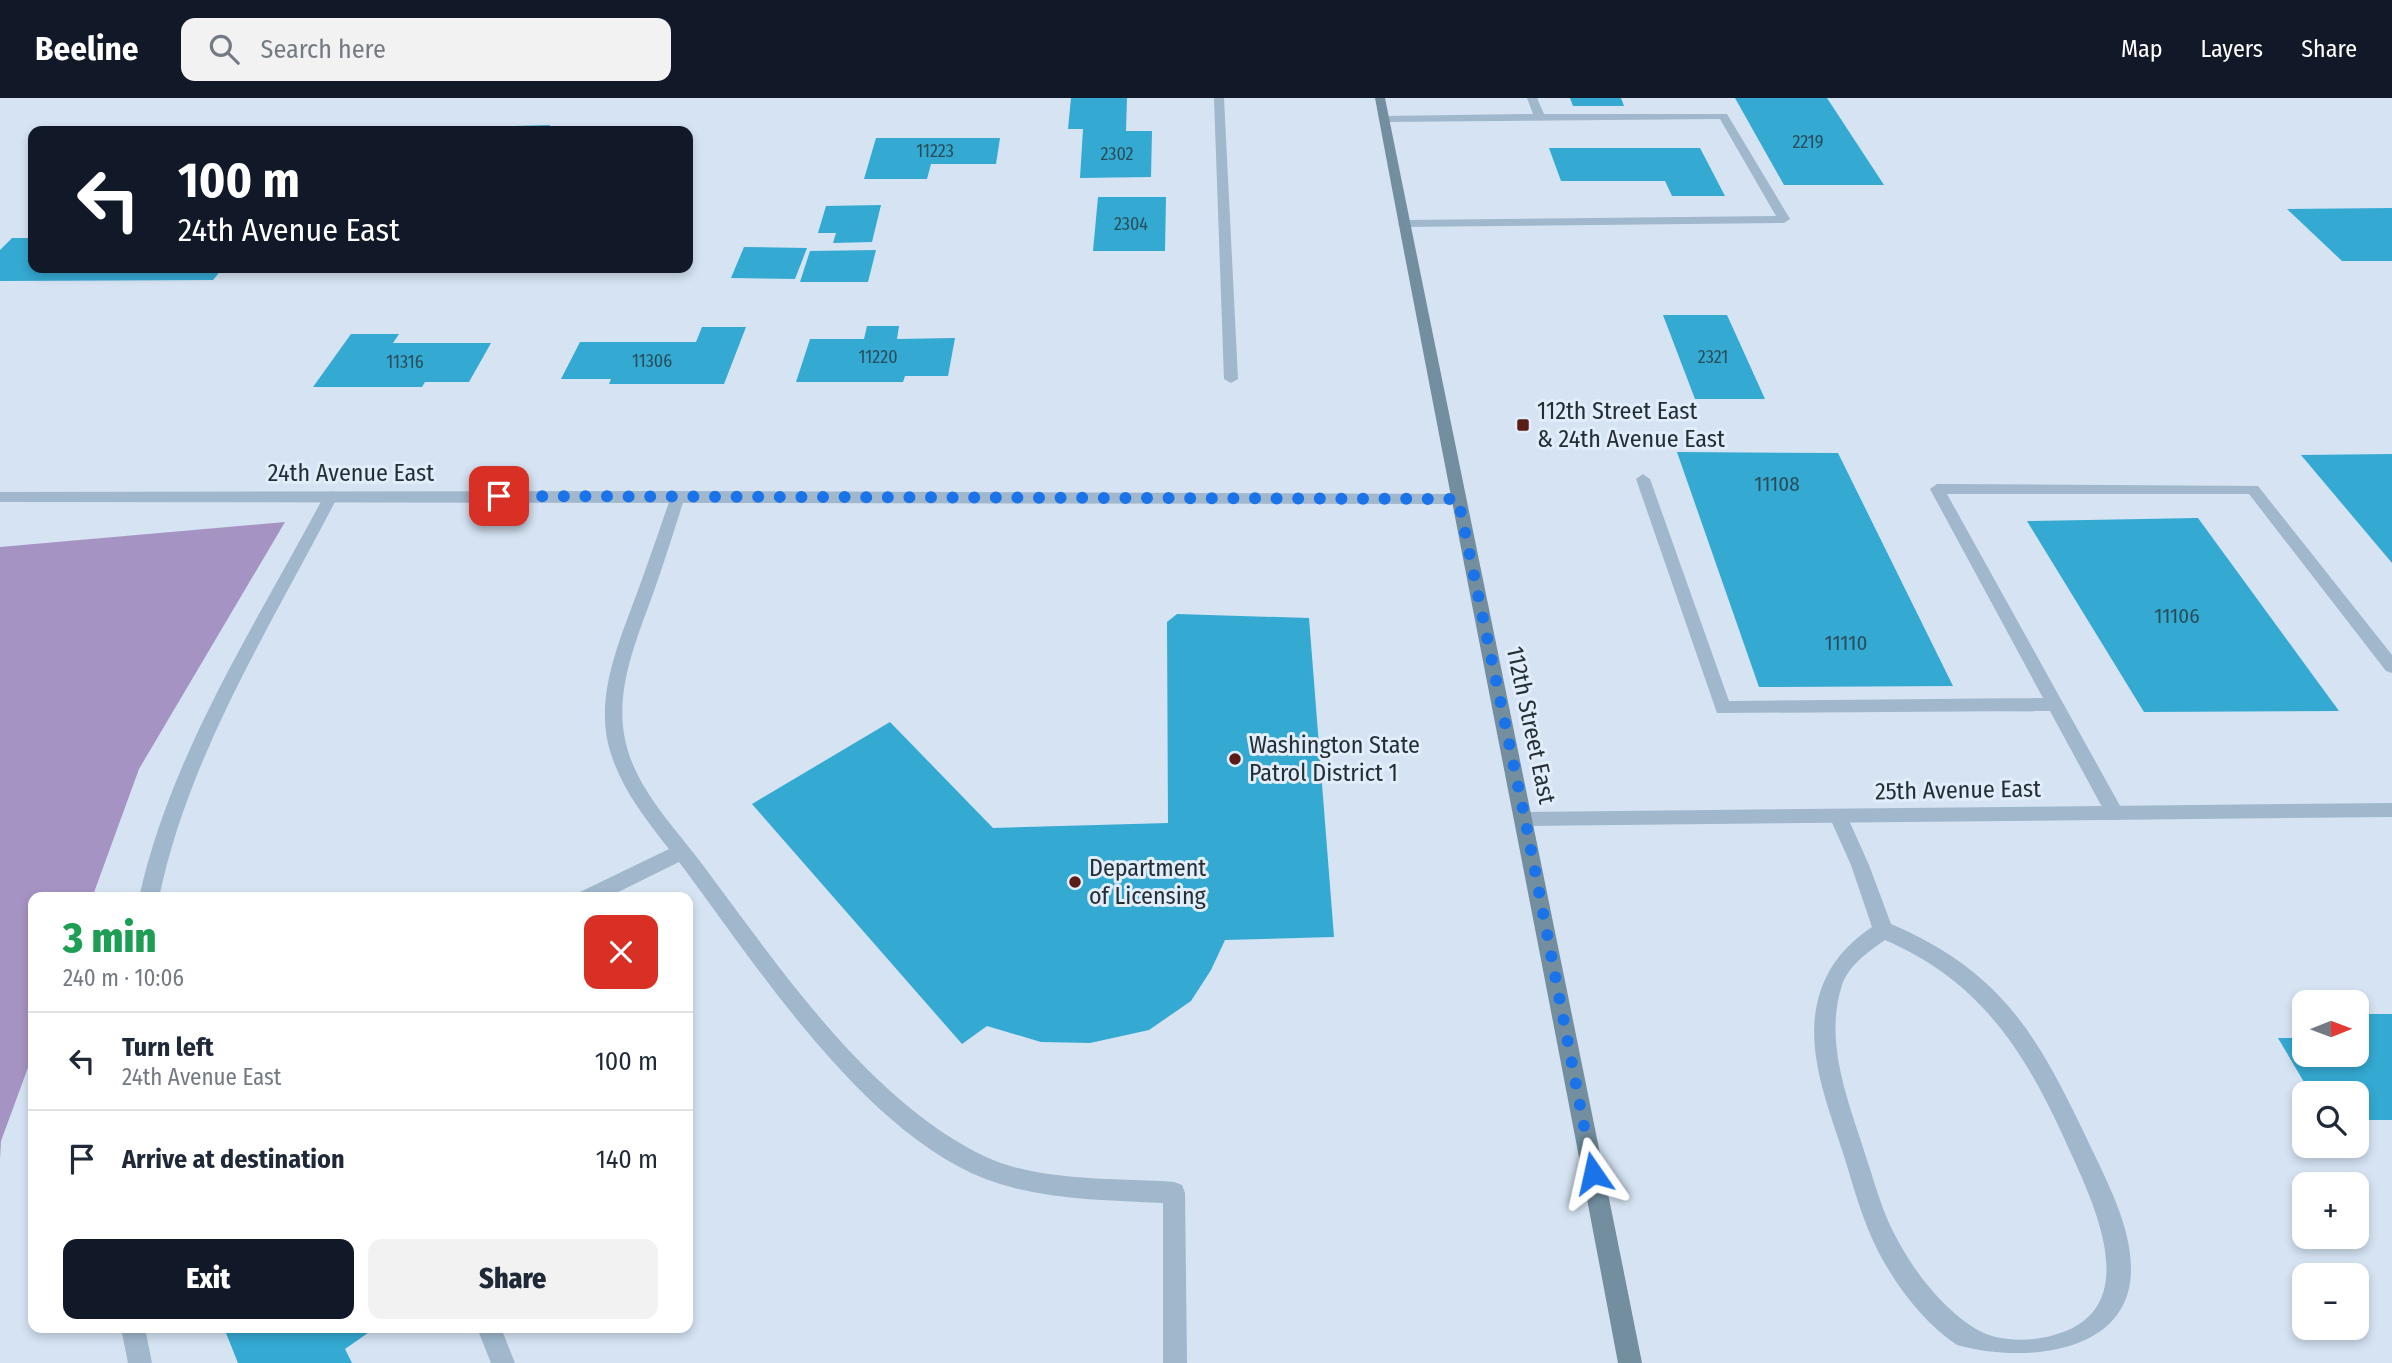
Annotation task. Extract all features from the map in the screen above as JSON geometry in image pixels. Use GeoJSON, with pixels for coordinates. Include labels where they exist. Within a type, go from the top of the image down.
{"type":"FeatureCollection","features":[{"type":"Feature","properties":{"kind":"main road","name":"112th Street East"},"geometry":{"type":"LineString","coordinates":[[1380,98],[1458,499],[1525,819],[1630,1363]]}},
{"type":"Feature","properties":{"kind":"street"},"geometry":{"type":"LineString","coordinates":[[1219,98],[1231,379]]}},
{"type":"Feature","properties":{"kind":"street"},"geometry":{"type":"LineString","coordinates":[[1532,98],[1540,118]]}},
{"type":"Feature","properties":{"kind":"street"},"geometry":{"type":"LineString","coordinates":[[1384,119],[1723,116],[1784,219],[1404,224]]}},
{"type":"Feature","properties":{"kind":"street"},"geometry":{"type":"LineString","coordinates":[[1643,479],[1723,708],[2056,704]]}},
{"type":"Feature","properties":{"kind":"street"},"geometry":{"type":"LineString","coordinates":[[2115,813],[1937,489],[2253,489],[2392,667]]}},
{"type":"Feature","properties":{"kind":"street"},"geometry":{"type":"LineString","coordinates":[[150,892],[172,813],[194,758],[331,496]]}},
{"type":"Feature","properties":{"kind":"street"},"geometry":{"type":"LineString","coordinates":[[678,496],[620,669],[614,704],[615,736],[639,793],[761,959],[813,1023],[908,1119],[937,1141],[979,1165],[1029,1181],[1174,1193],[1175,1363]]}},
{"type":"Feature","properties":{"kind":"street","name":"24th Avenue East"},"geometry":{"type":"LineString","coordinates":[[0,497],[1458,499]]}},
{"type":"Feature","properties":{"kind":"street","name":"25th Avenue East"},"geometry":{"type":"LineString","coordinates":[[1525,819],[2392,810]]}},
{"type":"Feature","properties":{"kind":"street"},"geometry":{"type":"LineString","coordinates":[[1838,816],[1860,865],[1883,930]]}},
{"type":"Feature","properties":{"kind":"street"},"geometry":{"type":"LineString","coordinates":[[599,892],[682,852]]}},
{"type":"Feature","properties":{"kind":"street"},"geometry":{"type":"LineString","coordinates":[[1883,930],[1918,942],[1952,963],[1993,1001],[2024,1039],[2044,1072],[2111,1226],[2119,1264],[2115,1300],[2091,1332],[2056,1347],[2017,1352],[1969,1339],[1917,1292],[1881,1233],[1832,1079],[1825,1016],[1832,986],[1847,957],[1883,930]]}},
{"type":"Feature","properties":{"kind":"street"},"geometry":{"type":"LineString","coordinates":[[134,1333],[140,1363]]}},
{"type":"Feature","properties":{"kind":"street"},"geometry":{"type":"LineString","coordinates":[[491,1333],[503,1363]]}},
{"type":"Feature","properties":{"kind":"shaded area"},"geometry":{"type":"Polygon","coordinates":[[[285,522],[139,769],[94,892],[28,892],[28,1068],[1,1141],[0,1159],[0,547],[285,522]]]}},
{"type":"Feature","properties":{"kind":"building"},"geometry":{"type":"Polygon","coordinates":[[[1071,98],[1127,98],[1126,131],[1152,131],[1151,177],[1080,178],[1083,129],[1068,129],[1071,98]]]}},
{"type":"Feature","properties":{"kind":"building"},"geometry":{"type":"Polygon","coordinates":[[[1570,98],[1621,98],[1624,106],[1573,106],[1570,98]]]}},
{"type":"Feature","properties":{"kind":"building"},"geometry":{"type":"Polygon","coordinates":[[[1735,98],[1827,98],[1884,185],[1784,185],[1735,98]]]}},
{"type":"Feature","properties":{"kind":"building"},"geometry":{"type":"Polygon","coordinates":[[[876,138],[1000,138],[996,164],[931,164],[927,179],[864,179],[876,138]]]}},
{"type":"Feature","properties":{"kind":"building"},"geometry":{"type":"Polygon","coordinates":[[[1549,148],[1700,148],[1725,196],[1672,196],[1665,181],[1561,181],[1549,148]]]}},
{"type":"Feature","properties":{"kind":"building"},"geometry":{"type":"Polygon","coordinates":[[[1098,197],[1166,197],[1165,251],[1093,251],[1098,197]]]}},
{"type":"Feature","properties":{"kind":"building"},"geometry":{"type":"Polygon","coordinates":[[[881,205],[872,242],[833,243],[836,233],[818,233],[826,206],[881,205]]]}},
{"type":"Feature","properties":{"kind":"building"},"geometry":{"type":"Polygon","coordinates":[[[2392,208],[2392,261],[2342,261],[2287,209],[2392,208]]]}},
{"type":"Feature","properties":{"kind":"building"},"geometry":{"type":"Polygon","coordinates":[[[12,238],[28,238],[28,273],[219,273],[213,280],[0,281],[0,250],[12,238]]]}},
{"type":"Feature","properties":{"kind":"building"},"geometry":{"type":"Polygon","coordinates":[[[744,247],[807,248],[795,279],[731,278],[744,247]]]}},
{"type":"Feature","properties":{"kind":"building"},"geometry":{"type":"Polygon","coordinates":[[[876,250],[868,282],[800,282],[810,251],[876,250]]]}},
{"type":"Feature","properties":{"kind":"building"},"geometry":{"type":"Polygon","coordinates":[[[1663,315],[1727,315],[1765,399],[1695,399],[1663,315]]]}},
{"type":"Feature","properties":{"kind":"building"},"geometry":{"type":"Polygon","coordinates":[[[867,326],[899,326],[897,339],[955,338],[948,376],[905,376],[903,382],[796,382],[810,339],[864,339],[867,326]]]}},
{"type":"Feature","properties":{"kind":"building"},"geometry":{"type":"Polygon","coordinates":[[[702,327],[746,327],[724,384],[609,384],[611,379],[561,379],[580,342],[696,342],[702,327]]]}},
{"type":"Feature","properties":{"kind":"building"},"geometry":{"type":"Polygon","coordinates":[[[351,334],[399,334],[393,343],[491,343],[469,382],[425,382],[422,387],[313,387],[351,334]]]}},
{"type":"Feature","properties":{"kind":"building"},"geometry":{"type":"Polygon","coordinates":[[[1677,452],[1838,453],[1953,686],[1759,687],[1677,452]]]}},
{"type":"Feature","properties":{"kind":"building"},"geometry":{"type":"Polygon","coordinates":[[[2392,454],[2392,563],[2301,455],[2392,454]]]}},
{"type":"Feature","properties":{"kind":"building"},"geometry":{"type":"Polygon","coordinates":[[[2198,518],[2339,711],[2144,712],[2027,521],[2198,518]]]}},
{"type":"Feature","properties":{"kind":"building","name":"Department of Licensing"},"geometry":{"type":"Polygon","coordinates":[[[1177,614],[1309,618],[1334,937],[1225,940],[1211,970],[1191,1001],[1149,1030],[1090,1043],[1041,1042],[987,1026],[962,1044],[752,804],[890,722],[993,828],[1168,823],[1167,622],[1177,614]]]}},
{"type":"Feature","properties":{"kind":"building"},"geometry":{"type":"Polygon","coordinates":[[[2370,1014],[2392,1014],[2392,1120],[2369,1120],[2369,1081],[2303,1081],[2296,1068],[2370,1068],[2370,1014]]]}},
{"type":"Feature","properties":{"kind":"building"},"geometry":{"type":"Polygon","coordinates":[[[2278,1038],[2292,1038],[2292,1062],[2278,1038]]]}},
{"type":"Feature","properties":{"kind":"building"},"geometry":{"type":"Polygon","coordinates":[[[226,1333],[368,1333],[345,1349],[352,1363],[238,1363],[226,1333]]]}},
{"type":"Feature","properties":{"kind":"place","name":"112th Street East & 24th Avenue East"},"geometry":{"type":"Point","coordinates":[1523,425]}},
{"type":"Feature","properties":{"kind":"place","name":"Washington State Patrol District 1"},"geometry":{"type":"Point","coordinates":[1235,759]}},
{"type":"Feature","properties":{"kind":"place","name":"Department of Licensing"},"geometry":{"type":"Point","coordinates":[1075,882]}},
{"type":"Feature","properties":{"kind":"route"},"geometry":{"type":"LineString","coordinates":[[499,496],[1458,499],[1525,819],[1593,1173]]}}]}
